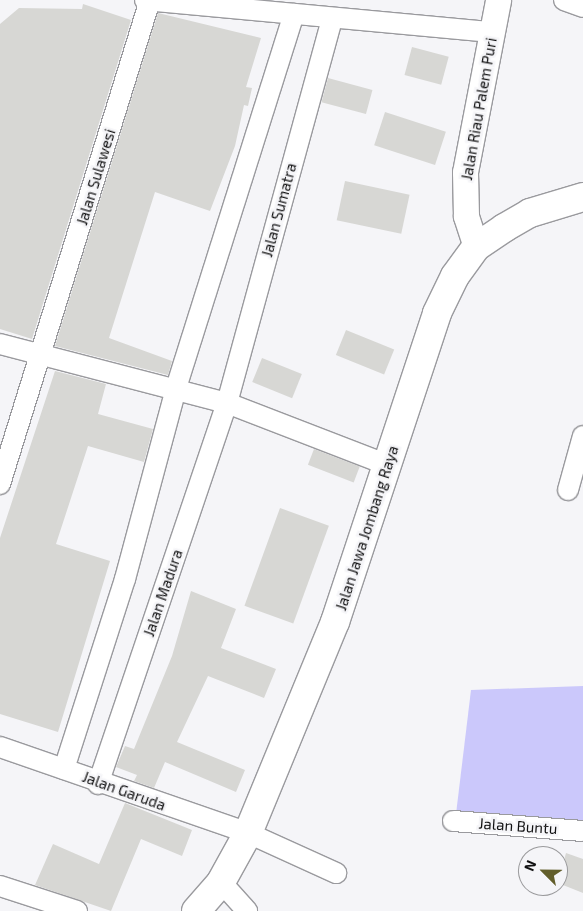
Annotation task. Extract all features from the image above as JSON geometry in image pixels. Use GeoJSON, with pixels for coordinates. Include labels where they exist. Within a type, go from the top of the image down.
{"type":"FeatureCollection","features":[{"type":"Feature","properties":{"kind":"main road","name":"Jalan Jawa Jombang Raya"},"geometry":{"type":"LineString","coordinates":[[196,911],[221,882],[248,833],[336,622],[437,313],[476,247],[530,213],[583,197]]}},
{"type":"Feature","properties":{"kind":"street"},"geometry":{"type":"LineString","coordinates":[[145,0],[264,6],[294,14],[492,32]]}},
{"type":"Feature","properties":{"kind":"street","name":"Jalan Sulawesi"},"geometry":{"type":"LineString","coordinates":[[0,484],[150,0]]}},
{"type":"Feature","properties":{"kind":"street","name":"Jalan Riau Palem Puri"},"geometry":{"type":"LineString","coordinates":[[476,247],[466,216],[465,172],[498,0]]}},
{"type":"Feature","properties":{"kind":"street"},"geometry":{"type":"LineString","coordinates":[[564,0],[583,7]]}},
{"type":"Feature","properties":{"kind":"street"},"geometry":{"type":"LineString","coordinates":[[64,769],[125,579],[176,388],[294,14]]}},
{"type":"Feature","properties":{"kind":"street","name":"Jalan Sumatra"},"geometry":{"type":"LineString","coordinates":[[227,403],[332,18]]}},
{"type":"Feature","properties":{"kind":"street"},"geometry":{"type":"LineString","coordinates":[[0,344],[176,388],[227,403],[388,464]]}},
{"type":"Feature","properties":{"kind":"street","name":"Jalan Madura"},"geometry":{"type":"LineString","coordinates":[[98,784],[227,403]]}},
{"type":"Feature","properties":{"kind":"street"},"geometry":{"type":"LineString","coordinates":[[568,490],[583,436]]}},
{"type":"Feature","properties":{"kind":"street","name":"Jalan Garuda"},"geometry":{"type":"LineString","coordinates":[[0,747],[64,769],[98,784],[248,833],[336,873]]}},
{"type":"Feature","properties":{"kind":"street","name":"Jalan Buntu"},"geometry":{"type":"LineString","coordinates":[[453,821],[583,831]]}},
{"type":"Feature","properties":{"kind":"street"},"geometry":{"type":"LineString","coordinates":[[221,882],[248,911]]}},
{"type":"Feature","properties":{"kind":"street"},"geometry":{"type":"LineString","coordinates":[[0,886],[77,911]]}},
{"type":"Feature","properties":{"kind":"shaded area"},"geometry":{"type":"Polygon","coordinates":[[[583,686],[583,822],[456,814],[471,690],[583,686]]]}},
{"type":"Feature","properties":{"kind":"building"},"geometry":{"type":"Polygon","coordinates":[[[83,4],[131,20],[32,339],[0,329],[0,24],[19,8],[82,9],[83,4]]]}},
{"type":"Feature","properties":{"kind":"building"},"geometry":{"type":"Polygon","coordinates":[[[158,13],[261,38],[246,87],[252,88],[248,106],[244,105],[235,146],[210,211],[155,192],[109,338],[172,361],[168,375],[55,346],[158,13]]]}},
{"type":"Feature","properties":{"kind":"building"},"geometry":{"type":"Polygon","coordinates":[[[412,47],[449,57],[441,85],[404,75],[412,47]]]}},
{"type":"Feature","properties":{"kind":"building"},"geometry":{"type":"Polygon","coordinates":[[[328,78],[372,90],[366,114],[322,102],[328,78]]]}},
{"type":"Feature","properties":{"kind":"building"},"geometry":{"type":"Polygon","coordinates":[[[385,112],[446,132],[435,165],[374,145],[385,112]]]}},
{"type":"Feature","properties":{"kind":"building"},"geometry":{"type":"Polygon","coordinates":[[[345,181],[410,195],[401,234],[337,220],[345,181]]]}},
{"type":"Feature","properties":{"kind":"building"},"geometry":{"type":"Polygon","coordinates":[[[346,330],[394,349],[384,375],[336,355],[346,330]]]}},
{"type":"Feature","properties":{"kind":"building"},"geometry":{"type":"Polygon","coordinates":[[[262,358],[302,374],[292,398],[252,382],[262,358]]]}},
{"type":"Feature","properties":{"kind":"building"},"geometry":{"type":"Polygon","coordinates":[[[55,371],[106,384],[98,414],[153,429],[144,462],[88,446],[56,544],[110,561],[58,732],[0,714],[0,538],[55,371]]]}},
{"type":"Feature","properties":{"kind":"building"},"geometry":{"type":"Polygon","coordinates":[[[314,449],[360,467],[354,482],[308,465],[314,449]]]}},
{"type":"Feature","properties":{"kind":"building"},"geometry":{"type":"Polygon","coordinates":[[[280,508],[329,526],[293,624],[244,606],[280,508]]]}},
{"type":"Feature","properties":{"kind":"building"},"geometry":{"type":"Polygon","coordinates":[[[191,591],[236,609],[221,648],[276,669],[264,698],[208,676],[177,742],[245,770],[236,792],[165,762],[154,788],[134,781],[137,775],[116,767],[125,746],[134,749],[172,656],[191,591]]]}},
{"type":"Feature","properties":{"kind":"building"},"geometry":{"type":"Polygon","coordinates":[[[125,803],[192,830],[182,856],[141,839],[111,911],[35,885],[53,844],[99,864],[125,803]]]}},
{"type":"Feature","properties":{"kind":"building"},"geometry":{"type":"Polygon","coordinates":[[[568,854],[583,859],[583,893],[568,887],[568,854]]]}}]}
